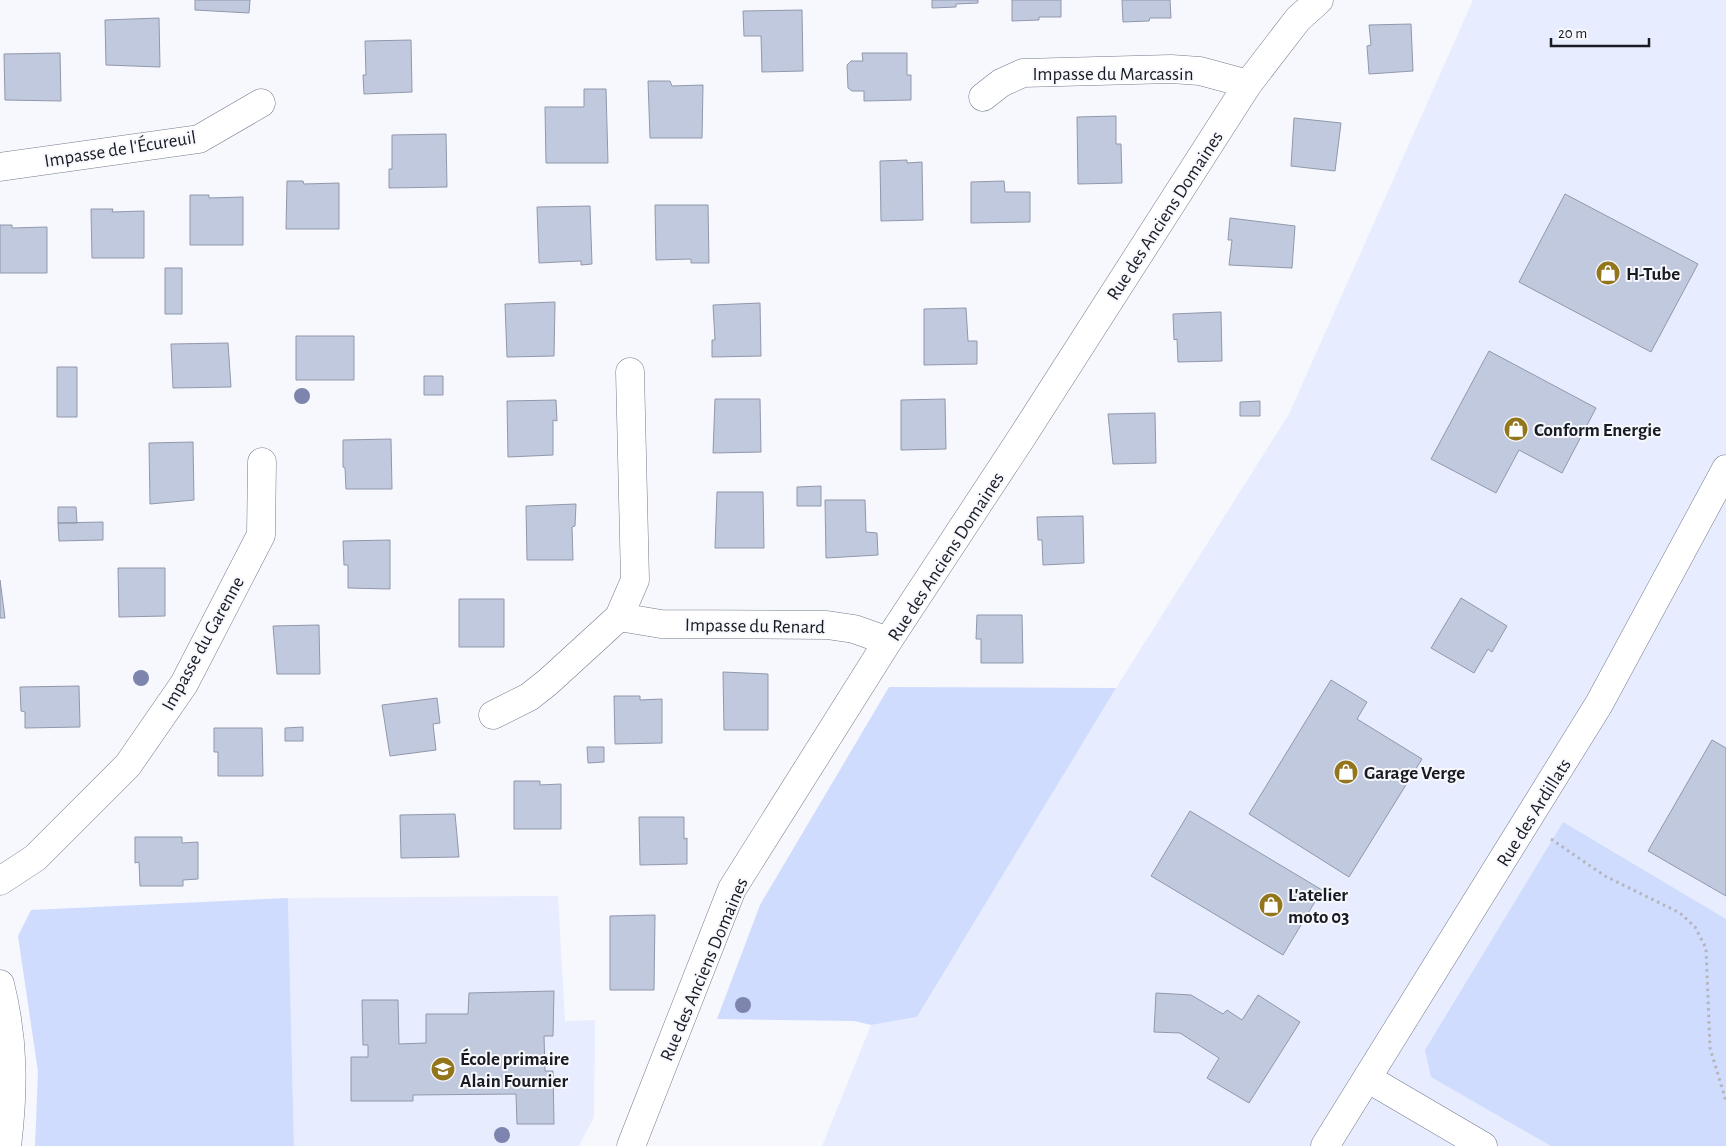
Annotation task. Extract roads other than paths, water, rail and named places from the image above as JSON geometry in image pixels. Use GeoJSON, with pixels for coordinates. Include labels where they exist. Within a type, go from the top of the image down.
{"type":"FeatureCollection","features":[{"type":"Feature","properties":{"kind":"street","name":"Rue des Anciens Domaines"},"geometry":{"type":"LineString","coordinates":[[631,1146],[732,889],[888,641],[1022,437],[1248,84],[1298,19],[1319,0]]}},
{"type":"Feature","properties":{"kind":"street","name":"Impasse du Marcassin"},"geometry":{"type":"LineString","coordinates":[[983,97],[1001,83],[1023,73],[1171,69],[1200,71],[1248,84]]}},
{"type":"Feature","properties":{"kind":"street","name":"Impasse de l'Écureuil"},"geometry":{"type":"LineString","coordinates":[[0,167],[199,139],[261,103]]}},
{"type":"Feature","properties":{"kind":"street"},"geometry":{"type":"LineString","coordinates":[[493,715],[529,697],[619,617],[634,580],[630,372]]}},
{"type":"Feature","properties":{"kind":"street","name":"Impasse du Garenne"},"geometry":{"type":"LineString","coordinates":[[0,881],[35,858],[128,765],[184,684],[261,535],[262,462]]}},
{"type":"Feature","properties":{"kind":"street","name":"Rue des Ardillats"},"geometry":{"type":"LineString","coordinates":[[1326,1146],[1599,704],[1726,469]]}},
{"type":"Feature","properties":{"kind":"street","name":"Impasse du Renard"},"geometry":{"type":"LineString","coordinates":[[619,617],[661,624],[827,625],[854,629],[888,641]]}},
{"type":"Feature","properties":{"kind":"street"},"geometry":{"type":"LineString","coordinates":[[0,984],[8,1018],[13,1097],[7,1146]]}},
{"type":"Feature","properties":{"kind":"street"},"geometry":{"type":"LineString","coordinates":[[1367,1078],[1483,1146]]}},
{"type":"Feature","properties":{"kind":"place","name":"H-Tube"},"geometry":{"type":"Point","coordinates":[1608,273]}},
{"type":"Feature","properties":{"kind":"place","name":"Conform Energie"},"geometry":{"type":"Point","coordinates":[1516,429]}},
{"type":"Feature","properties":{"kind":"place","name":"Garage Verge"},"geometry":{"type":"Point","coordinates":[1346,772]}},
{"type":"Feature","properties":{"kind":"place","name":"L'atelier moto 03"},"geometry":{"type":"Point","coordinates":[1271,905]}},
{"type":"Feature","properties":{"kind":"place","name":"École primaire Alain Fournier"},"geometry":{"type":"Point","coordinates":[443,1069]}}]}
